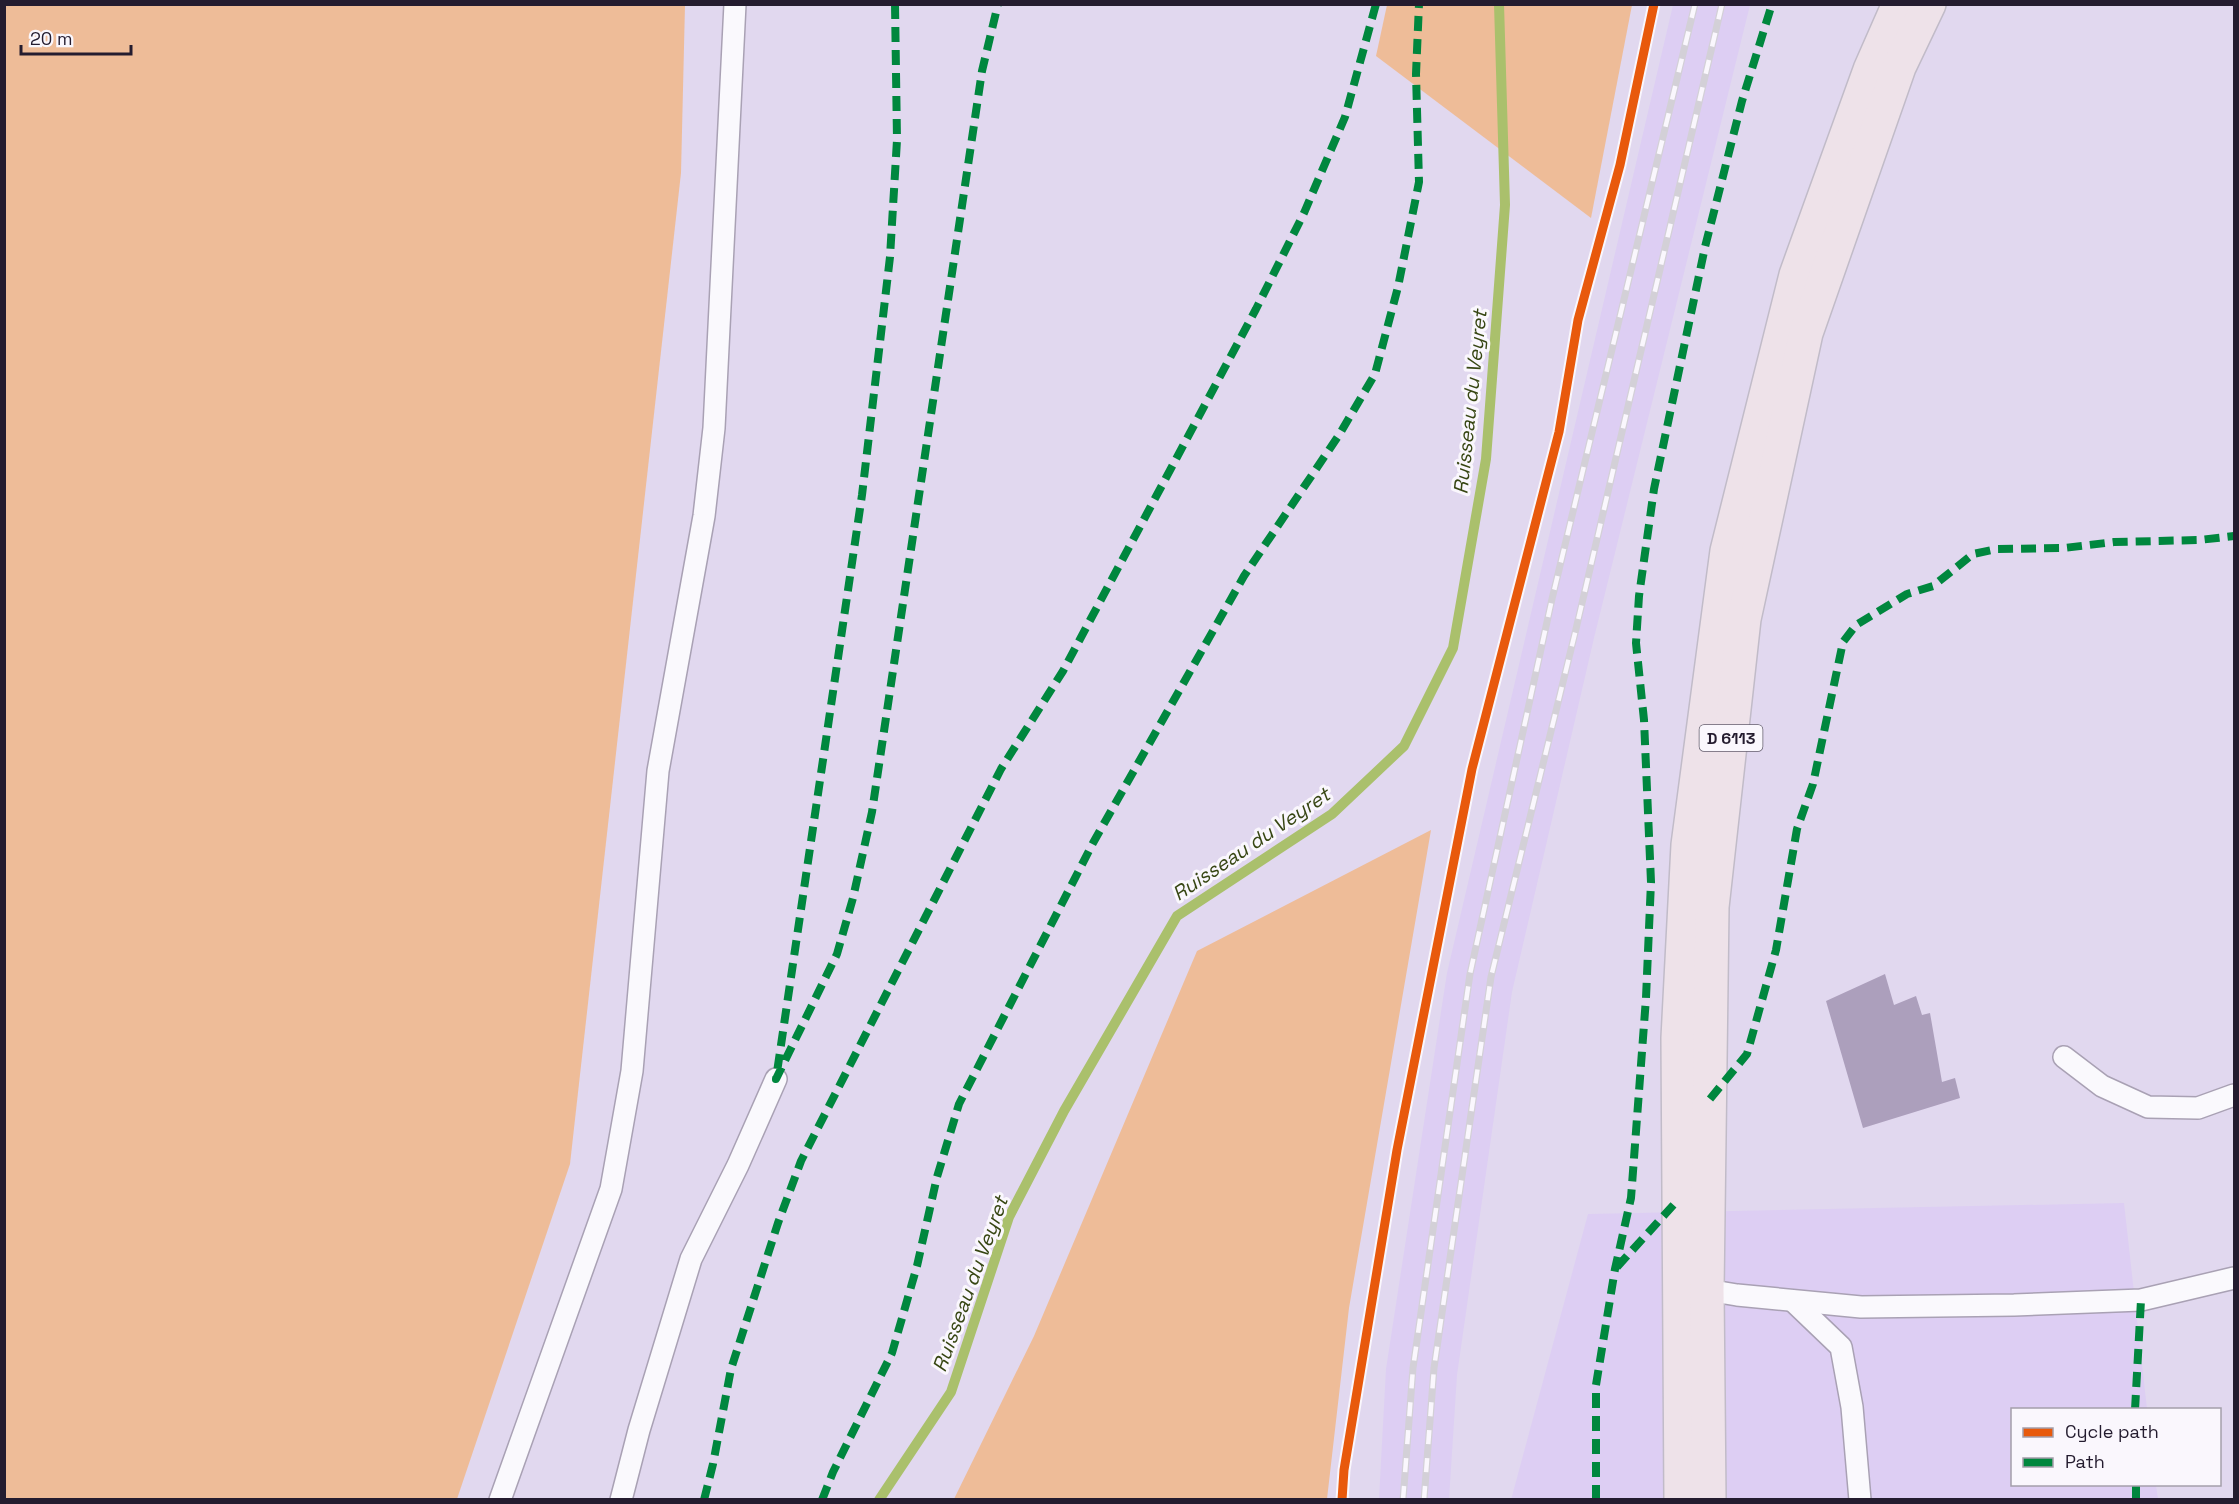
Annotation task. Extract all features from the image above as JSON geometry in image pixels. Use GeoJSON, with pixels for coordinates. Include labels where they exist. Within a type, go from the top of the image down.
{"type":"FeatureCollection","features":[{"type":"Feature","properties":{"kind":"main road","name":"D 6113"},"geometry":{"type":"LineString","coordinates":[[1679,1500],[1678,1038],[1688,845],[1727,551],[1796,275],[1870,70],[1899,4]]}},
{"type":"Feature","properties":{"kind":"main road","name":"D 6113"},"geometry":{"type":"LineString","coordinates":[[1709,1500],[1707,1290],[1712,907],[1744,619],[1806,333],[1899,67],[1929,4]]}},
{"type":"Feature","properties":{"kind":"lane"},"geometry":{"type":"LineString","coordinates":[[500,1500],[611,1189],[632,1071],[658,771],[704,516],[714,428],[735,4]]}},
{"type":"Feature","properties":{"kind":"lane"},"geometry":{"type":"LineString","coordinates":[[2064,1057],[2102,1086],[2148,1107],[2198,1108],[2235,1095]]}},
{"type":"Feature","properties":{"kind":"lane"},"geometry":{"type":"LineString","coordinates":[[621,1500],[639,1430],[691,1259],[738,1166],[776,1079]]}},
{"type":"Feature","properties":{"kind":"lane"},"geometry":{"type":"LineString","coordinates":[[1707,1290],[1860,1307],[2014,1305],[2141,1300],[2235,1278]]}},
{"type":"Feature","properties":{"kind":"lane"},"geometry":{"type":"LineString","coordinates":[[1793,1301],[1841,1347],[1852,1407],[1860,1500]]}},
{"type":"Feature","properties":{"kind":"shaded area"},"geometry":{"type":"Polygon","coordinates":[[[5,4],[685,5],[681,173],[570,1164],[457,1499],[5,1499],[5,4]]]}},
{"type":"Feature","properties":{"kind":"shaded area"},"geometry":{"type":"Polygon","coordinates":[[[1387,5],[1632,5],[1591,218],[1376,56],[1387,5]]]}},
{"type":"Feature","properties":{"kind":"shaded area"},"geometry":{"type":"Polygon","coordinates":[[[1673,5],[1750,5],[1594,638],[1512,992],[1457,1375],[1449,1499],[1379,1499],[1386,1369],[1447,973],[1673,5]]]}},
{"type":"Feature","properties":{"kind":"shaded area"},"geometry":{"type":"Polygon","coordinates":[[[1431,830],[1349,1308],[1327,1499],[954,1499],[1034,1336],[1197,951],[1431,830]]]}},
{"type":"Feature","properties":{"kind":"shaded area"},"geometry":{"type":"Polygon","coordinates":[[[2124,1203],[2147,1408],[2011,1408],[2011,1486],[2156,1486],[2158,1499],[1511,1500],[1588,1214],[2124,1203]]]}},
{"type":"Feature","properties":{"kind":"building"},"geometry":{"type":"Polygon","coordinates":[[[1885,974],[1894,1005],[1916,996],[1922,1015],[1930,1013],[1942,1082],[1955,1078],[1960,1098],[1863,1128],[1826,1001],[1885,974]]]}},
{"type":"Feature","properties":{"kind":"waterway","name":"Ruisseau du Veyret"},"geometry":{"type":"LineString","coordinates":[[879,1500],[951,1392],[1009,1217],[1064,1111],[1177,916],[1332,814],[1404,746],[1453,648],[1486,459],[1505,205],[1499,4]]}},
{"type":"Feature","properties":{"kind":"railway"},"geometry":{"type":"LineString","coordinates":[[1403,1500],[1413,1368],[1470,974],[1552,599],[1695,4]]}},
{"type":"Feature","properties":{"kind":"railway"},"geometry":{"type":"LineString","coordinates":[[1424,1500],[1434,1368],[1491,977],[1576,629],[1722,4]]}},
{"type":"Feature","properties":{"kind":"marked path"},"geometry":{"type":"LineString","coordinates":[[895,4],[897,140],[890,257],[862,495],[776,1079],[837,954],[853,898],[872,812],[982,71],[998,4]]}},
{"type":"Feature","properties":{"kind":"marked path"},"geometry":{"type":"LineString","coordinates":[[704,1500],[731,1369],[778,1223],[801,1161],[1001,769],[1063,671],[1256,309],[1304,213],[1345,117],[1376,4]]}},
{"type":"Feature","properties":{"kind":"marked path"},"geometry":{"type":"LineString","coordinates":[[822,1500],[833,1472],[892,1353],[917,1266],[937,1177],[959,1104],[1093,843],[1244,576],[1339,435],[1375,374],[1398,287],[1419,182],[1416,74],[1419,4]]}},
{"type":"Feature","properties":{"kind":"marked path"},"geometry":{"type":"LineString","coordinates":[[1596,1500],[1596,1385],[1615,1269],[1631,1198],[1646,998],[1651,882],[1644,720],[1636,643],[1639,596],[1654,489],[1705,247],[1742,101],[1772,4]]}},
{"type":"Feature","properties":{"kind":"marked path"},"geometry":{"type":"LineString","coordinates":[[1710,1099],[1747,1054],[1776,950],[1797,829],[1813,784],[1843,642],[1856,625],[1907,594],[1933,586],[1973,554],[1997,549],[2064,548],[2114,542],[2199,540],[2234,536]]}},
{"type":"Feature","properties":{"kind":"marked path"},"geometry":{"type":"LineString","coordinates":[[1617,1267],[1677,1201]]}},
{"type":"Feature","properties":{"kind":"marked path"},"geometry":{"type":"LineString","coordinates":[[2135,1408],[2141,1300]]}},
{"type":"Feature","properties":{"kind":"marked path"},"geometry":{"type":"LineString","coordinates":[[2136,1486],[2136,1500]]}},
{"type":"Feature","properties":{"kind":"cycle path"},"geometry":{"type":"LineString","coordinates":[[1342,1500],[1344,1470],[1397,1150],[1472,769],[1559,432],[1578,320],[1620,165],[1654,4]]}}]}
